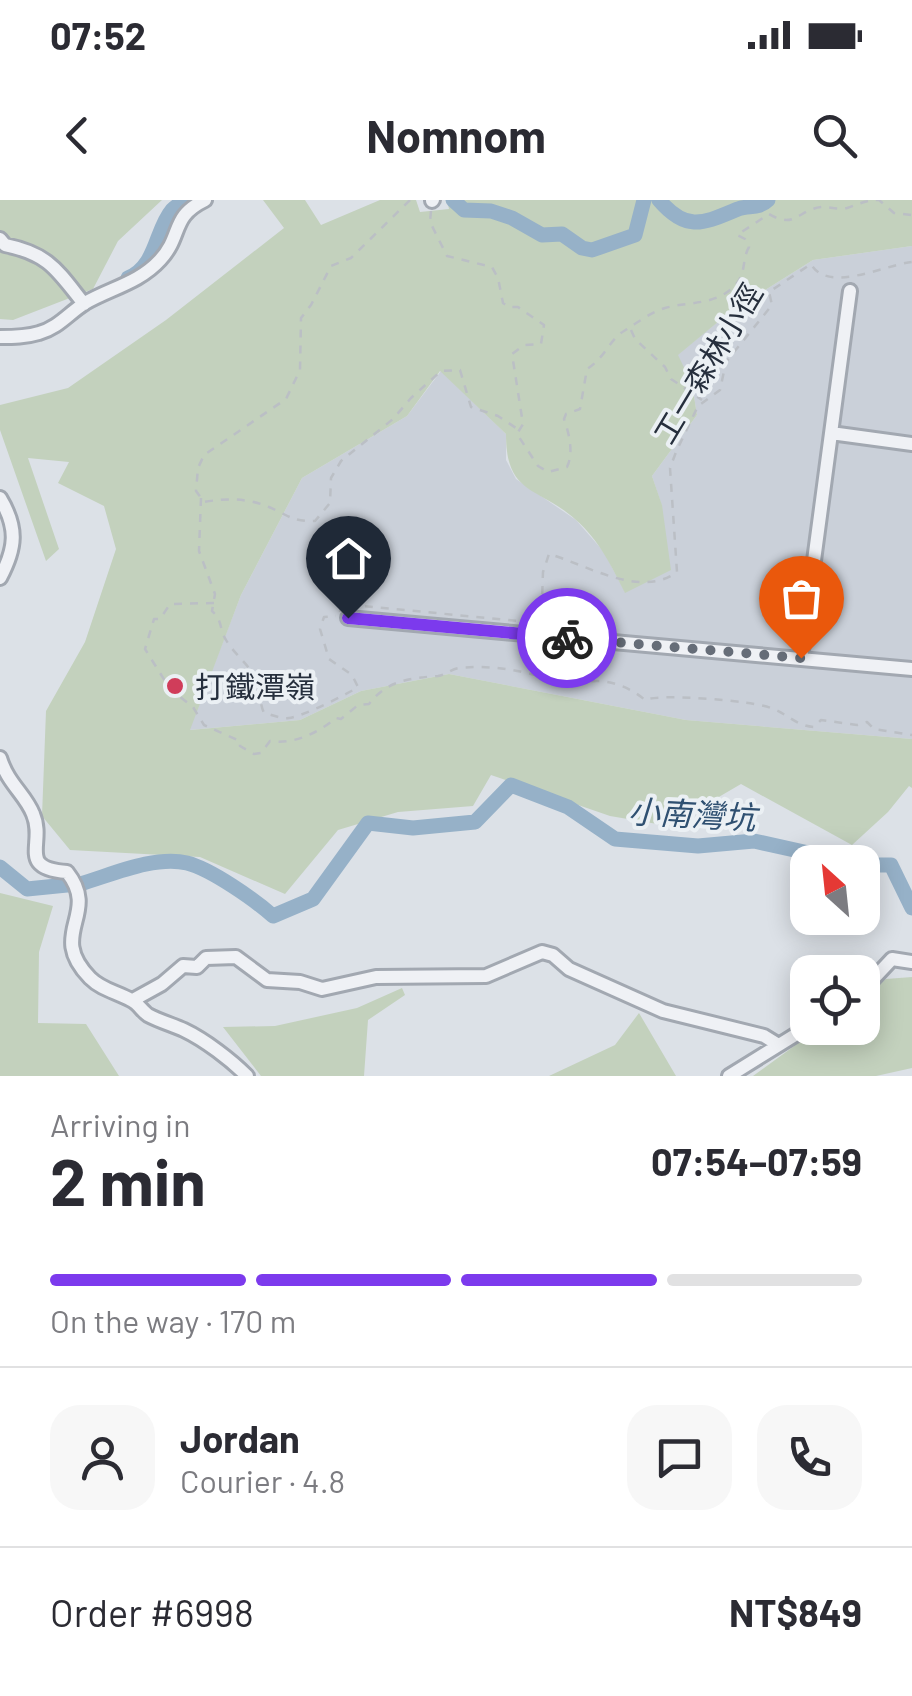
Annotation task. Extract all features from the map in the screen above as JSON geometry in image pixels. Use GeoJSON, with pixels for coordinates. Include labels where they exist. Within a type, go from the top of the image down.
{"type":"FeatureCollection","features":[{"type":"Feature","properties":{"kind":"street"},"geometry":{"type":"LineString","coordinates":[[0,337],[38,334],[54,328],[80,299],[142,278],[163,258],[181,216],[189,207],[205,200]]}},
{"type":"Feature","properties":{"kind":"street"},"geometry":{"type":"LineString","coordinates":[[0,238],[5,245],[35,251],[80,299]]}},
{"type":"Feature","properties":{"kind":"street"},"geometry":{"type":"LineString","coordinates":[[801,658],[850,291]]}},
{"type":"Feature","properties":{"kind":"street"},"geometry":{"type":"LineString","coordinates":[[831,433],[912,444]]}},
{"type":"Feature","properties":{"kind":"street"},"geometry":{"type":"LineString","coordinates":[[0,498],[10,514],[6,534],[12,555],[0,578]]}},
{"type":"Feature","properties":{"kind":"street"},"geometry":{"type":"LineString","coordinates":[[344,617],[541,630],[912,669]]}},
{"type":"Feature","properties":{"kind":"street"},"geometry":{"type":"LineString","coordinates":[[0,758],[6,778],[34,816],[35,854],[41,866],[51,872],[68,872],[81,894],[70,943],[88,977],[103,989],[133,1000],[146,1013],[188,1032],[248,1076]]}},
{"type":"Feature","properties":{"kind":"street"},"geometry":{"type":"LineString","coordinates":[[133,1000],[162,984],[183,966],[197,966],[206,958],[236,957],[267,980],[300,982],[322,989],[376,977],[486,976],[542,952],[553,955],[569,969],[662,1011],[764,1036],[777,1044]]}},
{"type":"Feature","properties":{"kind":"street"},"geometry":{"type":"LineString","coordinates":[[880,972],[892,959],[912,962]]}},
{"type":"Feature","properties":{"kind":"street"},"geometry":{"type":"LineString","coordinates":[[730,1076],[790,1037]]}},
{"type":"Feature","properties":{"kind":"path"},"geometry":{"type":"LineString","coordinates":[[410,200],[351,258],[331,266],[301,318],[300,370],[286,400],[204,455],[196,490],[204,502],[225,498],[256,502],[291,520],[315,521],[330,502],[331,478],[341,462],[393,419],[440,370],[460,370],[471,408],[498,416],[519,430]]}},
{"type":"Feature","properties":{"kind":"path"},"geometry":{"type":"LineString","coordinates":[[432,201],[430,222],[448,256],[492,267],[502,303],[518,306],[544,325],[541,344],[524,345],[512,354],[523,424],[519,439],[528,446],[538,466],[548,472],[567,467],[572,452],[564,419],[566,414],[580,410],[584,402],[588,369],[604,359],[619,333],[652,313],[684,304],[699,305],[736,284],[749,247],[737,235],[769,214],[780,221],[798,220],[814,209],[836,209],[862,200],[879,200],[894,213],[912,215]]}},
{"type":"Feature","properties":{"kind":"path","name":"工一森林小徑"},"geometry":{"type":"LineString","coordinates":[[541,630],[543,572],[549,554],[607,576],[654,583],[677,572],[670,468],[702,400],[720,390],[726,362],[772,305],[769,292],[811,264],[818,274],[829,278],[862,275],[912,262]]}},
{"type":"Feature","properties":{"kind":"path"},"geometry":{"type":"LineString","coordinates":[[630,328],[665,367],[670,379],[702,400]]}},
{"type":"Feature","properties":{"kind":"path"},"geometry":{"type":"LineString","coordinates":[[201,498],[199,552],[215,594],[212,611],[220,618],[229,646],[257,681],[264,713],[284,718],[336,700],[358,686],[352,675],[329,659],[320,629],[324,617],[344,617],[342,604],[541,630]]}},
{"type":"Feature","properties":{"kind":"path"},"geometry":{"type":"LineString","coordinates":[[214,603],[170,604],[160,619],[154,618],[145,649],[170,689],[193,708],[204,726],[240,741],[240,746],[254,754],[261,753],[270,741],[282,743],[305,736],[336,718],[341,719],[408,677],[440,676],[454,668],[502,666],[564,683],[619,684],[645,700],[652,696],[756,705],[777,710],[802,726],[814,727],[822,720],[857,726],[868,722],[874,729],[912,734]]}},
{"type":"Feature","properties":{"kind":"shaded area"},"geometry":{"type":"Polygon","coordinates":[[[912,246],[912,739],[686,720],[449,674],[361,691],[300,720],[189,730],[241,595],[302,478],[407,416],[441,371],[506,434],[506,460],[516,479],[576,520],[604,552],[625,592],[662,506],[652,476],[697,415],[692,384],[677,355],[730,312],[813,260],[912,246]]]}},
{"type":"Feature","properties":{"kind":"green space"},"geometry":{"type":"Polygon","coordinates":[[[0,200],[162,200],[118,241],[93,289],[13,320],[0,319],[0,200]]]}},
{"type":"Feature","properties":{"kind":"green space"},"geometry":{"type":"Polygon","coordinates":[[[263,200],[305,200],[321,225],[380,200],[416,200],[420,212],[449,209],[447,200],[912,200],[912,246],[813,260],[730,312],[678,355],[692,384],[697,415],[652,476],[662,505],[671,570],[625,593],[592,536],[562,509],[518,479],[507,454],[506,434],[440,371],[407,416],[302,478],[241,595],[190,730],[300,720],[361,691],[449,674],[686,720],[912,739],[912,788],[909,786],[852,845],[741,784],[669,826],[610,816],[491,775],[473,806],[398,812],[338,830],[285,894],[200,857],[70,850],[42,816],[46,711],[85,642],[116,549],[104,506],[58,483],[69,462],[28,458],[59,549],[46,561],[0,430],[0,405],[68,388],[166,320],[284,228],[263,200]]]}},
{"type":"Feature","properties":{"kind":"green space"},"geometry":{"type":"Polygon","coordinates":[[[0,893],[53,906],[39,952],[38,1023],[86,1024],[119,1076],[0,1076],[0,893]]]}},
{"type":"Feature","properties":{"kind":"green space"},"geometry":{"type":"Polygon","coordinates":[[[912,977],[912,1068],[876,1076],[753,1076],[796,1045],[880,1045],[880,983],[886,979],[912,977]]]}},
{"type":"Feature","properties":{"kind":"green space"},"geometry":{"type":"Polygon","coordinates":[[[402,988],[405,995],[368,1020],[364,1076],[261,1076],[223,1027],[275,1026],[357,1008],[402,988]]]}},
{"type":"Feature","properties":{"kind":"green space"},"geometry":{"type":"Polygon","coordinates":[[[639,1013],[676,1076],[549,1076],[615,1045],[639,1013]]]}},
{"type":"Feature","properties":{"kind":"waterway"},"geometry":{"type":"LineString","coordinates":[[128,278],[145,265],[166,218],[186,200]]}},
{"type":"Feature","properties":{"kind":"waterway"},"geometry":{"type":"LineString","coordinates":[[453,200],[464,210],[491,211],[542,235],[562,234],[592,250],[635,235],[644,200]]}},
{"type":"Feature","properties":{"kind":"waterway"},"geometry":{"type":"LineString","coordinates":[[659,200],[678,217],[696,222],[768,200]]}},
{"type":"Feature","properties":{"kind":"waterway","name":"小南灣坑"},"geometry":{"type":"LineString","coordinates":[[80,884],[147,864],[187,863],[220,878],[273,916],[313,899],[368,823],[413,828],[475,822],[511,785],[568,807],[615,839],[698,846],[754,841],[790,849]]}},
{"type":"Feature","properties":{"kind":"waterway","name":"小南灣坑"},"geometry":{"type":"LineString","coordinates":[[880,865],[891,865],[912,908]]}},
{"type":"Feature","properties":{"kind":"waterway","name":"小南灣坑"},"geometry":{"type":"LineString","coordinates":[[0,867],[27,889],[67,885]]}},
{"type":"Feature","properties":{"kind":"way so far"},"geometry":{"type":"LineString","coordinates":[[567,638],[801,658]]}},
{"type":"Feature","properties":{"kind":"place","name":"打鐵潭嶺"},"geometry":{"type":"Point","coordinates":[175,686]}},
{"type":"Feature","properties":{"kind":"route"},"geometry":{"type":"LineString","coordinates":[[348,618],[567,638]]}}]}
